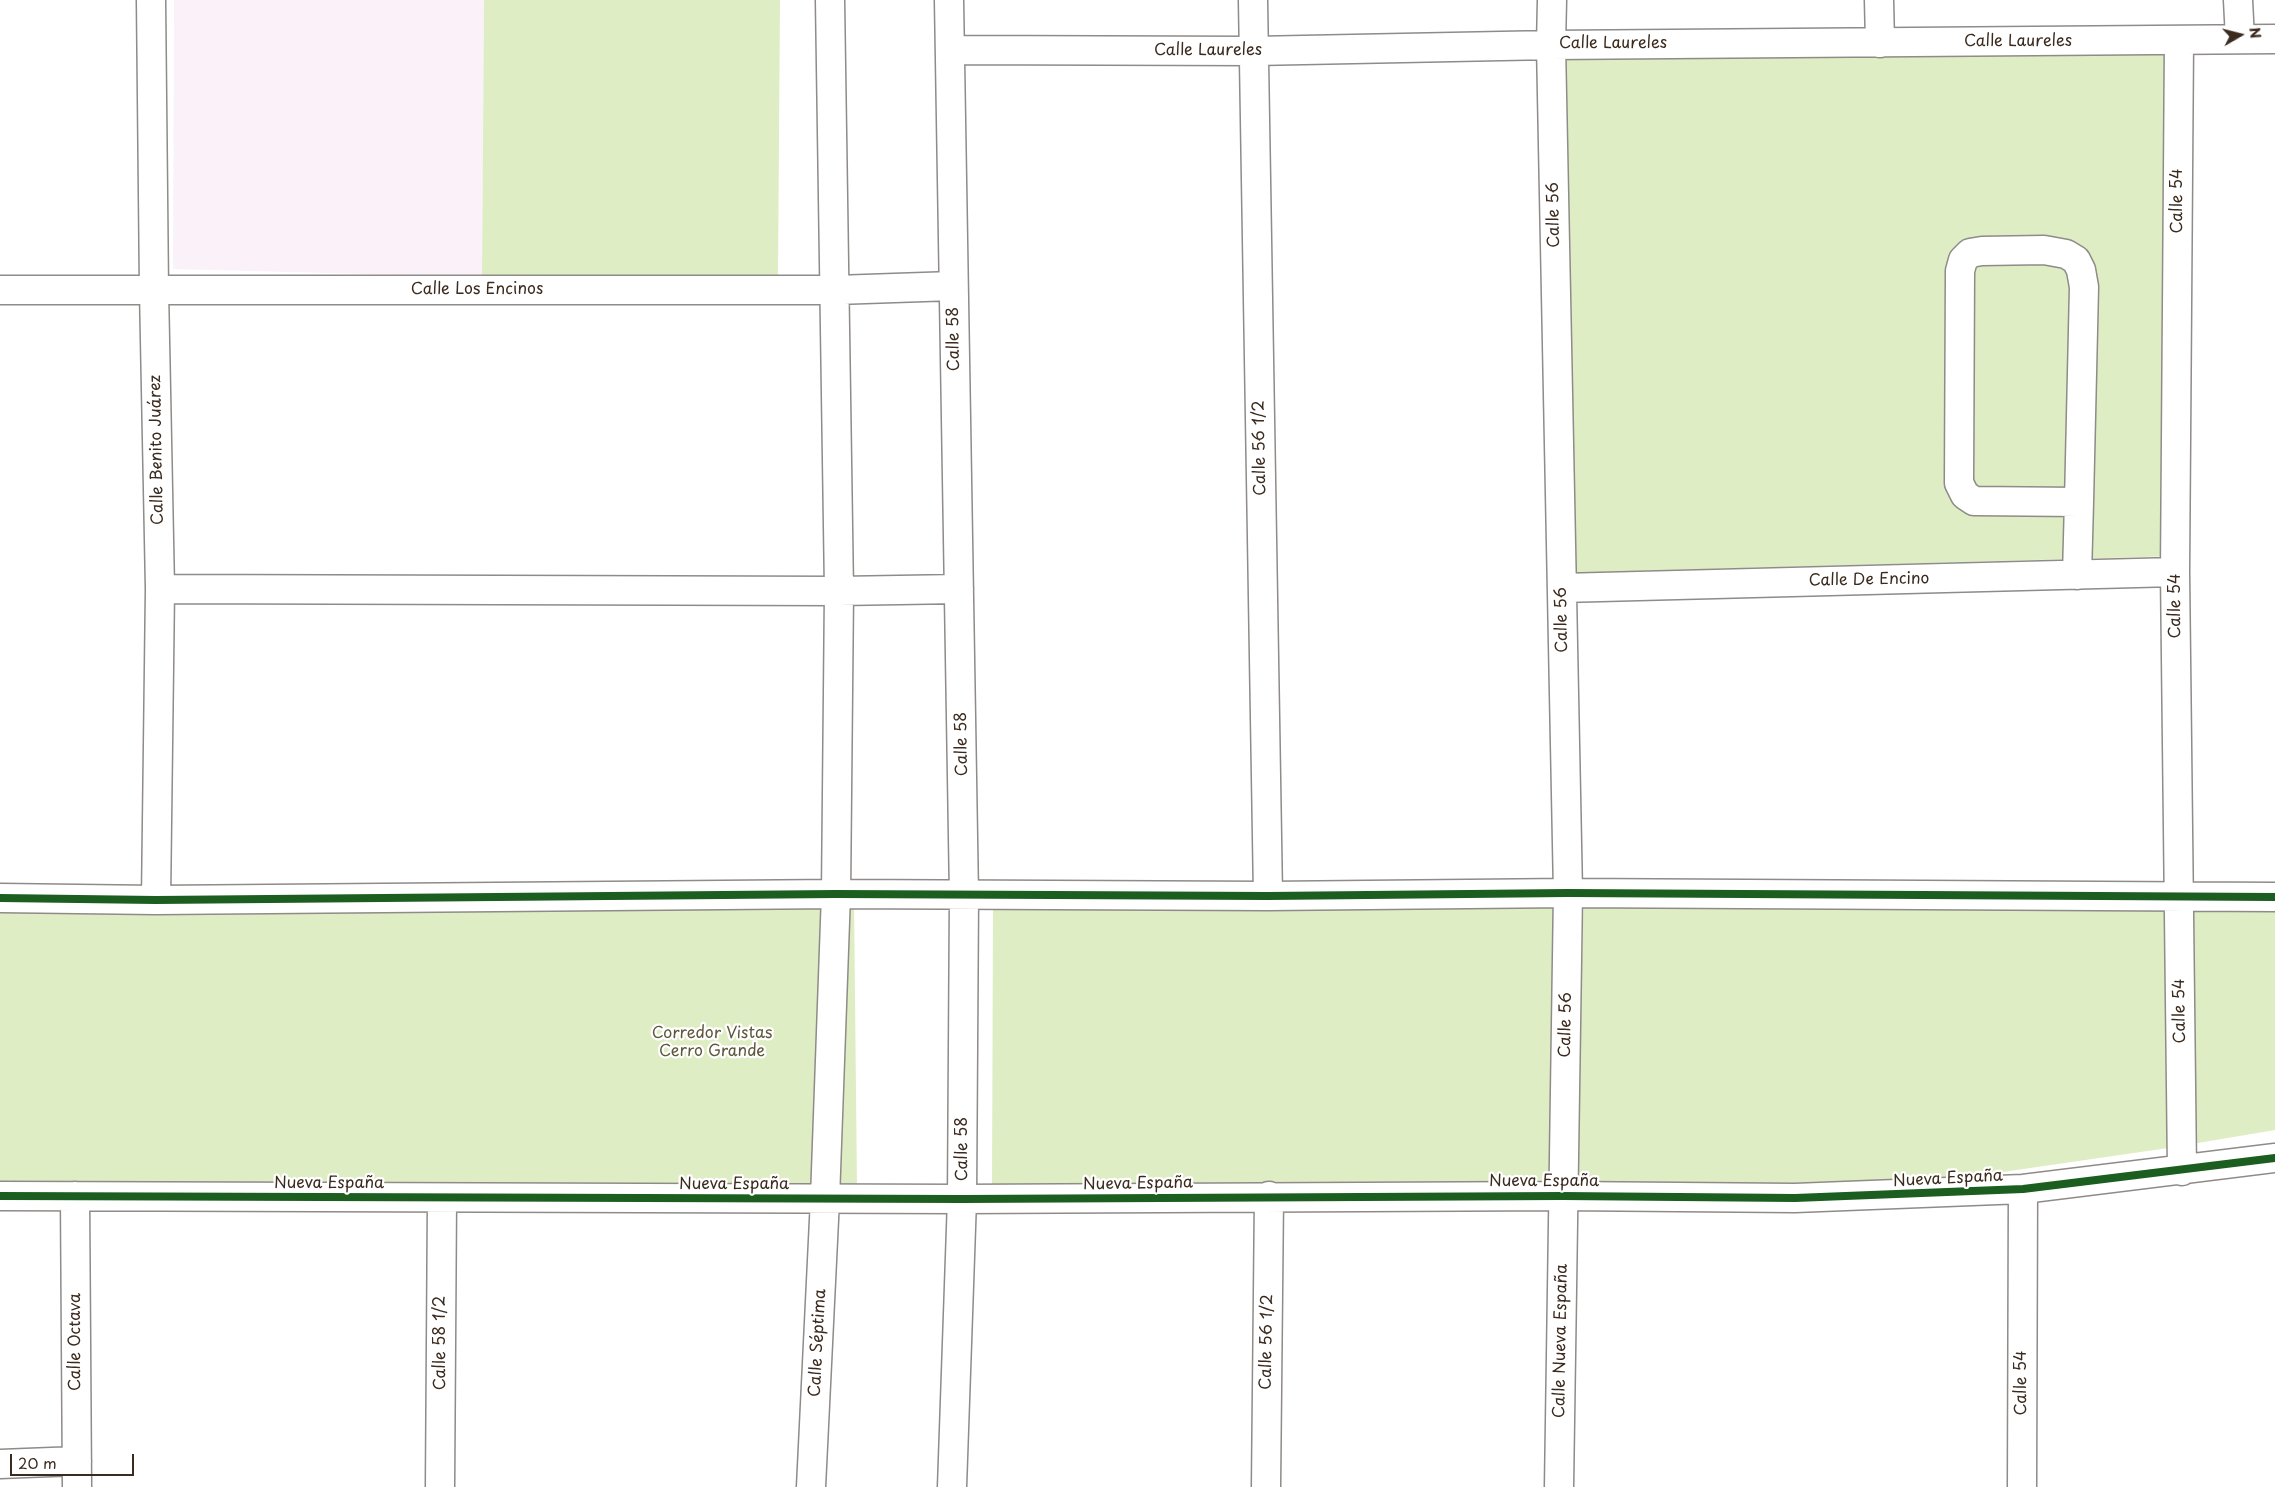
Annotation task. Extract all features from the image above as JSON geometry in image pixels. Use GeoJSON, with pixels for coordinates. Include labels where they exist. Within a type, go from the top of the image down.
{"type":"FeatureCollection","features":[{"type":"Feature","properties":{"kind":"street","name":"Calle Benito Juárez"},"geometry":{"type":"LineString","coordinates":[[151,0],[160,589],[156,900]]}},
{"type":"Feature","properties":{"kind":"street"},"geometry":{"type":"LineString","coordinates":[[825,1199],[836,894],[839,591],[836,290],[830,0]]}},
{"type":"Feature","properties":{"kind":"street","name":"Calle 58"},"geometry":{"type":"LineString","coordinates":[[950,0],[964,896],[962,1199],[952,1487]]}},
{"type":"Feature","properties":{"kind":"street","name":"Calle 56 1/2"},"geometry":{"type":"LineString","coordinates":[[1253,0],[1268,896]]}},
{"type":"Feature","properties":{"kind":"street","name":"Calle 56"},"geometry":{"type":"LineString","coordinates":[[1552,0],[1551,44],[1568,892],[1562,1196]]}},
{"type":"Feature","properties":{"kind":"street"},"geometry":{"type":"LineString","coordinates":[[1879,0],[1880,43]]}},
{"type":"Feature","properties":{"kind":"street"},"geometry":{"type":"LineString","coordinates":[[2238,0],[2240,39]]}},
{"type":"Feature","properties":{"kind":"street","name":"Calle Laureles"},"geometry":{"type":"LineString","coordinates":[[951,50],[1254,51],[1551,44],[2275,39]]}},
{"type":"Feature","properties":{"kind":"street","name":"Calle 54"},"geometry":{"type":"LineString","coordinates":[[2179,41],[2175,572],[2182,1171]]}},
{"type":"Feature","properties":{"kind":"street"},"geometry":{"type":"LineString","coordinates":[[2077,575],[2079,502],[2084,287],[2081,270],[2076,260],[2066,254],[1982,251],[1970,254],[1963,260],[1960,271],[1959,483],[1965,495],[1974,501],[2079,502]]}},
{"type":"Feature","properties":{"kind":"street","name":"Calle Los Encinos"},"geometry":{"type":"LineString","coordinates":[[0,290],[836,290],[953,286]]}},
{"type":"Feature","properties":{"kind":"street","name":"Calle De Encino"},"geometry":{"type":"LineString","coordinates":[[1562,588],[2175,572]]}},
{"type":"Feature","properties":{"kind":"street"},"geometry":{"type":"LineString","coordinates":[[160,589],[839,591],[959,588]]}},
{"type":"Feature","properties":{"kind":"street"},"geometry":{"type":"LineString","coordinates":[[0,898],[156,900],[836,894],[1268,896],[1568,892],[2275,897]]}},
{"type":"Feature","properties":{"kind":"street","name":"Nueva España"},"geometry":{"type":"LineString","coordinates":[[0,1196],[442,1199],[962,1199],[1269,1196],[1795,1198],[2023,1189],[2182,1171],[2275,1158]]}},
{"type":"Feature","properties":{"kind":"street","name":"Calle 54"},"geometry":{"type":"LineString","coordinates":[[2022,1487],[2023,1189]]}},
{"type":"Feature","properties":{"kind":"street","name":"Calle Octava"},"geometry":{"type":"LineString","coordinates":[[75,1196],[77,1474]]}},
{"type":"Feature","properties":{"kind":"street","name":"Calle 56 1/2"},"geometry":{"type":"LineString","coordinates":[[1266,1487],[1269,1196]]}},
{"type":"Feature","properties":{"kind":"street","name":"Calle Nueva España"},"geometry":{"type":"LineString","coordinates":[[1560,1487],[1562,1196]]}},
{"type":"Feature","properties":{"kind":"street","name":"Calle 58 1/2"},"geometry":{"type":"LineString","coordinates":[[440,1487],[442,1199]]}},
{"type":"Feature","properties":{"kind":"street","name":"Calle Séptima"},"geometry":{"type":"LineString","coordinates":[[810,1487],[825,1199]]}},
{"type":"Feature","properties":{"kind":"street"},"geometry":{"type":"LineString","coordinates":[[0,1464],[77,1474]]}},
{"type":"Feature","properties":{"kind":"shaded area"},"geometry":{"type":"Polygon","coordinates":[[[174,0],[484,0],[482,277],[173,269],[174,0]]]}},
{"type":"Feature","properties":{"kind":"green space"},"geometry":{"type":"Polygon","coordinates":[[[484,0],[780,0],[778,279],[482,277],[484,0]]]}},
{"type":"Feature","properties":{"kind":"green space"},"geometry":{"type":"Polygon","coordinates":[[[2171,41],[2179,556],[1562,573],[1555,49],[2171,41]]]}},
{"type":"Feature","properties":{"kind":"green space"},"geometry":{"type":"Polygon","coordinates":[[[1574,885],[1566,1186],[992,1185],[993,906],[1574,885]]]}},
{"type":"Feature","properties":{"kind":"green space"},"geometry":{"type":"Polygon","coordinates":[[[1584,887],[2175,900],[2182,1146],[1989,1174],[1850,1188],[1576,1187],[1584,887]]]}},
{"type":"Feature","properties":{"kind":"green space","name":"Corredor Vistas Cerro Grande"},"geometry":{"type":"Polygon","coordinates":[[[854,898],[857,1188],[433,1182],[102,1191],[0,1191],[0,903],[854,898]]]}},
{"type":"Feature","properties":{"kind":"green space"},"geometry":{"type":"Polygon","coordinates":[[[2180,903],[2275,903],[2275,1130],[2186,1145],[2180,903]]]}},
{"type":"Feature","properties":{"kind":"cycle path"},"geometry":{"type":"LineString","coordinates":[[0,898],[156,900],[836,894],[1268,896],[1568,893],[2275,897]]}},
{"type":"Feature","properties":{"kind":"cycle path"},"geometry":{"type":"LineString","coordinates":[[0,1196],[962,1199],[1562,1196],[1795,1198],[2023,1189],[2275,1158]]}}]}
